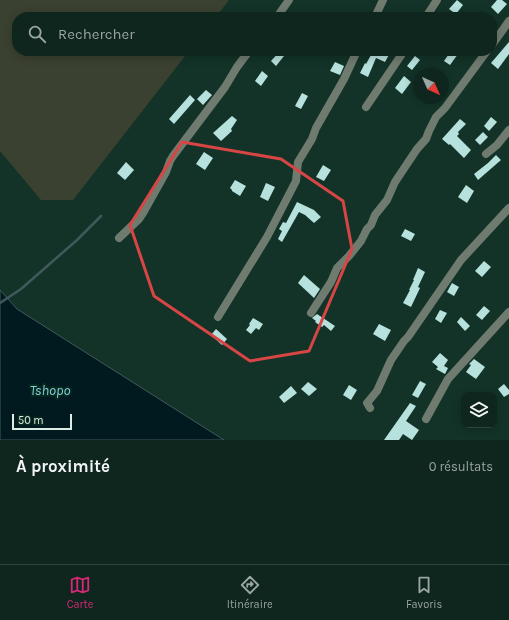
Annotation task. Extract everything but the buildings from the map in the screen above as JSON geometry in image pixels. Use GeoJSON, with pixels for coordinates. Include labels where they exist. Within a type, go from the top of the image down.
{"type":"FeatureCollection","features":[{"type":"Feature","properties":{"kind":"street"},"geometry":{"type":"LineString","coordinates":[[281,12],[289,0]]}},
{"type":"Feature","properties":{"kind":"street"},"geometry":{"type":"LineString","coordinates":[[377,12],[383,0]]}},
{"type":"Feature","properties":{"kind":"street"},"geometry":{"type":"LineString","coordinates":[[429,12],[437,0]]}},
{"type":"Feature","properties":{"kind":"street"},"geometry":{"type":"LineString","coordinates":[[497,38],[509,21]]}},
{"type":"Feature","properties":{"kind":"street"},"geometry":{"type":"LineString","coordinates":[[119,238],[139,220],[166,172],[173,156],[225,87],[245,56]]}},
{"type":"Feature","properties":{"kind":"street"},"geometry":{"type":"LineString","coordinates":[[218,317],[267,238],[296,181],[298,162],[344,79],[355,56]]}},
{"type":"Feature","properties":{"kind":"street"},"geometry":{"type":"LineString","coordinates":[[366,107],[401,56]]}},
{"type":"Feature","properties":{"kind":"street"},"geometry":{"type":"LineString","coordinates":[[311,313],[328,287],[337,268],[349,256],[363,238],[375,215],[387,200],[395,182],[417,149],[426,139],[436,117],[445,108],[483,56]]}},
{"type":"Feature","properties":{"kind":"street"},"geometry":{"type":"LineString","coordinates":[[486,154],[497,145],[509,130]]}},
{"type":"Feature","properties":{"kind":"street"},"geometry":{"type":"LineString","coordinates":[[370,408],[367,403],[377,391],[391,360],[404,341],[461,260],[509,208]]}},
{"type":"Feature","properties":{"kind":"street"},"geometry":{"type":"LineString","coordinates":[[426,420],[448,379],[509,312]]}},
{"type":"Feature","properties":{"kind":"highlighted area"},"geometry":{"type":"Polygon","coordinates":[[[182,142],[281,159],[343,201],[352,249],[309,351],[250,361],[154,296],[130,225],[182,142]]]}},
{"type":"Feature","properties":{"kind":"green space"},"geometry":{"type":"Polygon","coordinates":[[[0,0],[229,0],[220,12],[12,12],[12,56],[185,56],[73,200],[41,200],[0,151],[0,0]]]}},
{"type":"Feature","properties":{"kind":"water","name":"Tshopo"},"geometry":{"type":"Polygon","coordinates":[[[0,290],[17,309],[224,440],[0,440],[0,290]]]}},
{"type":"Feature","properties":{"kind":"waterway"},"geometry":{"type":"LineString","coordinates":[[0,303],[21,289],[77,240],[101,216]]}}]}
